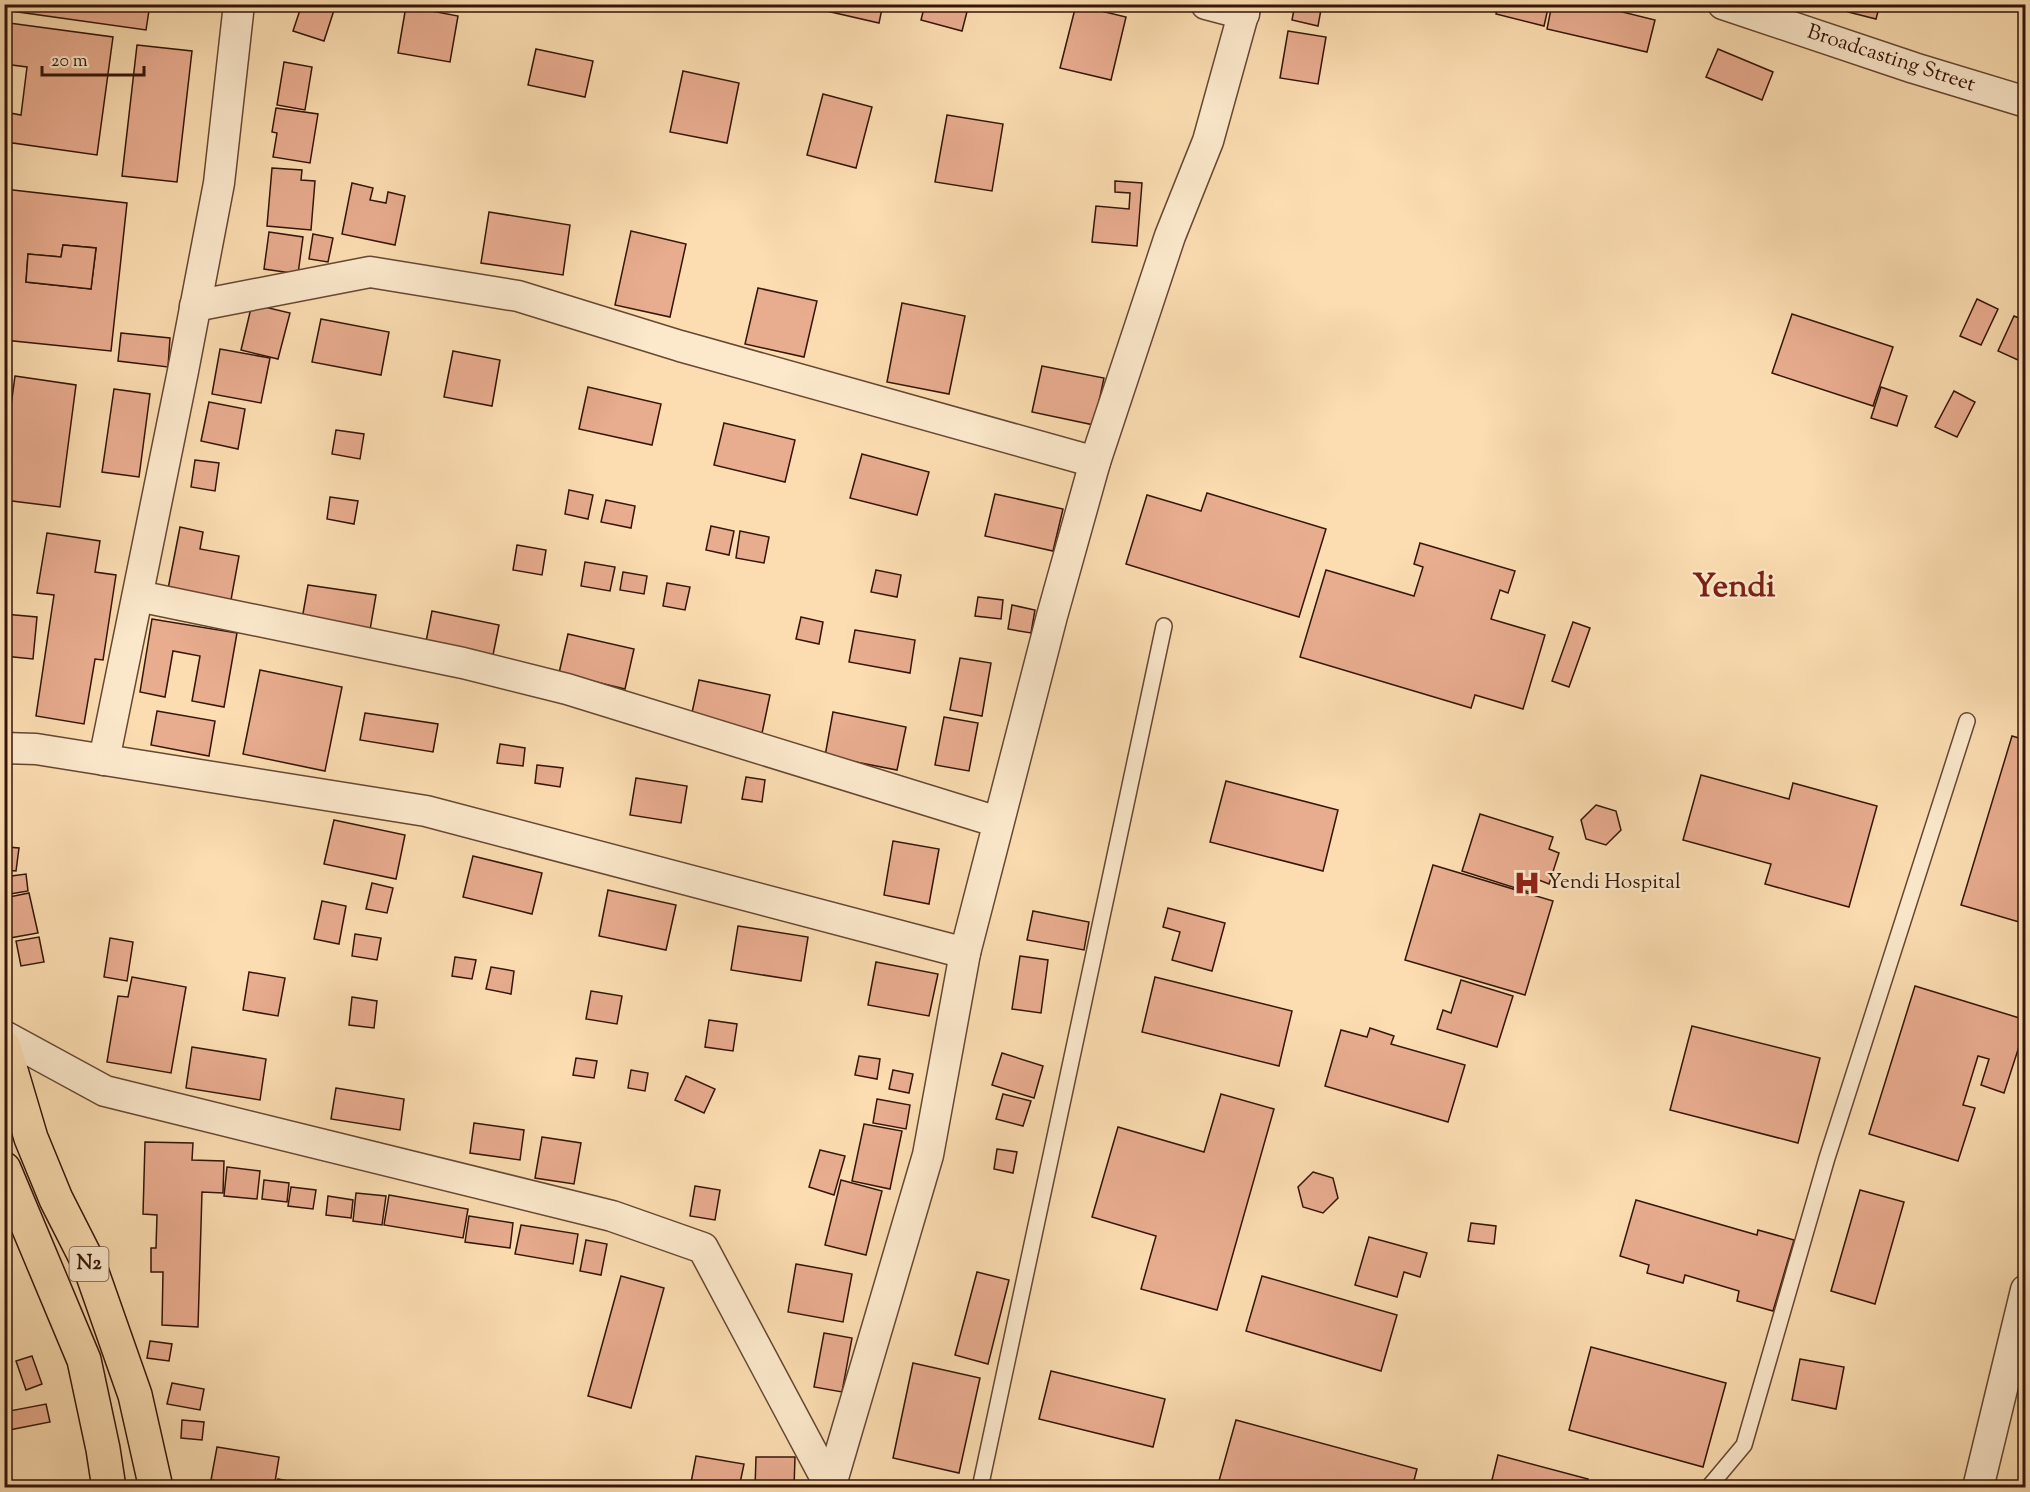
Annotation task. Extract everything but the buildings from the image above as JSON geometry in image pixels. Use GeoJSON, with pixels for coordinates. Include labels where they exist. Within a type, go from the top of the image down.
{"type":"FeatureCollection","features":[{"type":"Feature","properties":{"kind":"highway","name":"N2"},"geometry":{"type":"LineString","coordinates":[[4,1047],[31,1138],[56,1200],[89,1264],[135,1395],[156,1488]]}},
{"type":"Feature","properties":{"kind":"highway","name":"N2"},"geometry":{"type":"LineString","coordinates":[[4,1169],[84,1360],[104,1449],[110,1488]]}},
{"type":"Feature","properties":{"kind":"street"},"geometry":{"type":"LineString","coordinates":[[104,760],[219,183],[239,4]]}},
{"type":"Feature","properties":{"kind":"street"},"geometry":{"type":"LineString","coordinates":[[830,1487],[928,1155],[965,953],[1095,462],[1170,236],[1208,141],[1245,9],[1206,4]]}},
{"type":"Feature","properties":{"kind":"street","name":"Broadcasting Street"},"geometry":{"type":"LineString","coordinates":[[1723,4],[1914,68],[2025,102]]}},
{"type":"Feature","properties":{"kind":"street"},"geometry":{"type":"LineString","coordinates":[[195,306],[370,272],[518,296],[680,345],[1095,462]]}},
{"type":"Feature","properties":{"kind":"street"},"geometry":{"type":"LineString","coordinates":[[138,596],[463,663],[567,689],[998,822]]}},
{"type":"Feature","properties":{"kind":"street"},"geometry":{"type":"LineString","coordinates":[[4,748],[36,749],[426,811],[965,953]]}},
{"type":"Feature","properties":{"kind":"street"},"geometry":{"type":"LineString","coordinates":[[4,1036],[105,1091],[612,1216],[704,1248],[830,1487]]}},
{"type":"Feature","properties":{"kind":"street"},"geometry":{"type":"LineString","coordinates":[[1978,1488],[2025,1290]]}},
{"type":"Feature","properties":{"kind":"lane"},"geometry":{"type":"LineString","coordinates":[[980,1488],[1164,626]]}},
{"type":"Feature","properties":{"kind":"lane"},"geometry":{"type":"LineString","coordinates":[[1707,1488],[1744,1444],[1827,1158],[1967,721]]}},
{"type":"Feature","properties":{"kind":"place","name":"Yendi Hospital"},"geometry":{"type":"Point","coordinates":[1527,883]}},
{"type":"Feature","properties":{"kind":"district","name":"Yendi"},"geometry":{"type":"Point","coordinates":[1734,588]}}]}
